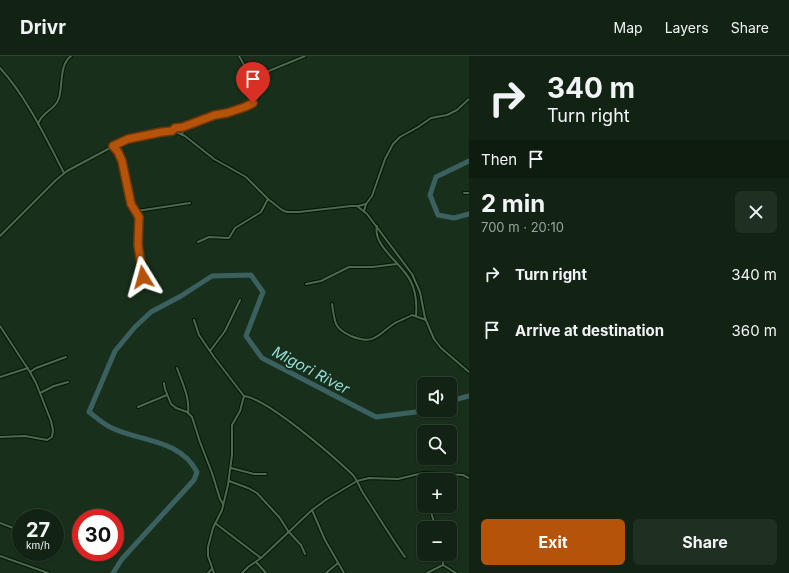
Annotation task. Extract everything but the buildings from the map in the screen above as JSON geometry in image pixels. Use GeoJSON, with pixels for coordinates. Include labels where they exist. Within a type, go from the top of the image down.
{"type":"FeatureCollection","features":[{"type":"Feature","properties":{"kind":"street"},"geometry":{"type":"LineString","coordinates":[[38,124],[42,115],[54,107],[57,103],[60,94],[64,63],[71,56]]}},
{"type":"Feature","properties":{"kind":"street"},"geometry":{"type":"LineString","coordinates":[[172,131],[175,128],[183,127],[215,115],[227,113],[250,105],[254,101],[260,90],[247,71],[240,56]]}},
{"type":"Feature","properties":{"kind":"street"},"geometry":{"type":"LineString","coordinates":[[254,80],[259,75],[305,56]]}},
{"type":"Feature","properties":{"kind":"street"},"geometry":{"type":"LineString","coordinates":[[0,68],[19,92],[64,173]]}},
{"type":"Feature","properties":{"kind":"street"},"geometry":{"type":"LineString","coordinates":[[364,211],[366,204],[372,196],[385,159],[393,144],[400,137],[418,128],[432,118],[447,115],[457,110],[469,99]]}},
{"type":"Feature","properties":{"kind":"street"},"geometry":{"type":"LineString","coordinates":[[182,134],[183,127]]}},
{"type":"Feature","properties":{"kind":"street"},"geometry":{"type":"LineString","coordinates":[[0,236],[26,208],[64,173],[128,139],[172,131],[182,134],[214,160],[246,177],[278,208],[287,212],[366,204]]}},
{"type":"Feature","properties":{"kind":"street"},"geometry":{"type":"LineString","coordinates":[[113,146],[118,152],[122,161],[131,204],[140,220],[138,245],[145,284]]}},
{"type":"Feature","properties":{"kind":"street"},"geometry":{"type":"LineString","coordinates":[[464,193],[469,192]]}},
{"type":"Feature","properties":{"kind":"street"},"geometry":{"type":"LineString","coordinates":[[198,242],[209,237],[229,238],[235,228],[261,212],[268,199]]}},
{"type":"Feature","properties":{"kind":"street"},"geometry":{"type":"LineString","coordinates":[[136,211],[190,203]]}},
{"type":"Feature","properties":{"kind":"street"},"geometry":{"type":"LineString","coordinates":[[357,206],[364,211],[377,226],[412,274],[420,292],[426,320],[434,339],[441,348],[469,372]]}},
{"type":"Feature","properties":{"kind":"street"},"geometry":{"type":"LineString","coordinates":[[377,226],[376,231],[378,237],[386,250],[409,277],[416,302],[416,316]]}},
{"type":"Feature","properties":{"kind":"street"},"geometry":{"type":"LineString","coordinates":[[306,284],[321,281],[349,267],[373,267],[397,264]]}},
{"type":"Feature","properties":{"kind":"street"},"geometry":{"type":"LineString","coordinates":[[210,351],[225,331],[240,300]]}},
{"type":"Feature","properties":{"kind":"street"},"geometry":{"type":"LineString","coordinates":[[332,304],[334,318],[340,330],[364,340],[376,337],[395,323],[412,315],[426,320]]}},
{"type":"Feature","properties":{"kind":"street"},"geometry":{"type":"LineString","coordinates":[[194,320],[199,334],[210,351],[244,396],[253,398],[281,415],[348,469],[405,557]]}},
{"type":"Feature","properties":{"kind":"street"},"geometry":{"type":"LineString","coordinates":[[0,326],[28,368],[53,426],[52,438],[47,440],[25,436],[0,437]]}},
{"type":"Feature","properties":{"kind":"street"},"geometry":{"type":"LineString","coordinates":[[30,372],[36,368],[66,357]]}},
{"type":"Feature","properties":{"kind":"street"},"geometry":{"type":"LineString","coordinates":[[0,377],[28,368]]}},
{"type":"Feature","properties":{"kind":"street"},"geometry":{"type":"LineString","coordinates":[[177,368],[188,401],[188,413]]}},
{"type":"Feature","properties":{"kind":"street"},"geometry":{"type":"LineString","coordinates":[[40,393],[54,386],[68,382]]}},
{"type":"Feature","properties":{"kind":"street"},"geometry":{"type":"LineString","coordinates":[[164,383],[169,401],[173,406],[188,413],[192,417],[223,504]]}},
{"type":"Feature","properties":{"kind":"street"},"geometry":{"type":"LineString","coordinates":[[138,407],[167,395]]}},
{"type":"Feature","properties":{"kind":"street"},"geometry":{"type":"LineString","coordinates":[[214,573],[209,561],[208,552],[211,534],[223,504],[229,482],[231,468],[232,424],[240,411],[244,396]]}},
{"type":"Feature","properties":{"kind":"street"},"geometry":{"type":"LineString","coordinates":[[231,468],[254,474],[266,474]]}},
{"type":"Feature","properties":{"kind":"street"},"geometry":{"type":"LineString","coordinates":[[242,573],[262,558],[288,531],[312,510],[326,499],[357,481],[369,478],[398,479],[417,475]]}},
{"type":"Feature","properties":{"kind":"street"},"geometry":{"type":"LineString","coordinates":[[457,475],[463,475],[469,478]]}},
{"type":"Feature","properties":{"kind":"street"},"geometry":{"type":"LineString","coordinates":[[229,482],[248,488],[257,493],[280,518],[288,531],[301,545],[305,554]]}},
{"type":"Feature","properties":{"kind":"street"},"geometry":{"type":"LineString","coordinates":[[312,510],[325,540],[344,573]]}},
{"type":"Feature","properties":{"kind":"street"},"geometry":{"type":"LineString","coordinates":[[0,523],[12,528]]}},
{"type":"Feature","properties":{"kind":"street"},"geometry":{"type":"LineString","coordinates":[[215,523],[262,558]]}},
{"type":"Feature","properties":{"kind":"street"},"geometry":{"type":"LineString","coordinates":[[0,556],[48,573]]}},
{"type":"Feature","properties":{"kind":"street"},"geometry":{"type":"LineString","coordinates":[[256,562],[266,573]]}},
{"type":"Feature","properties":{"kind":"street"},"geometry":{"type":"LineString","coordinates":[[326,573],[338,563]]}},
{"type":"Feature","properties":{"kind":"street"},"geometry":{"type":"LineString","coordinates":[[427,573],[443,564],[456,573]]}},
{"type":"Feature","properties":{"kind":"street"},"geometry":{"type":"LineString","coordinates":[[208,573],[212,569]]}},
{"type":"Feature","properties":{"kind":"waterway","name":"Migori River"},"geometry":{"type":"LineString","coordinates":[[469,161],[436,177],[430,195],[438,215],[454,218],[469,214]]}},
{"type":"Feature","properties":{"kind":"waterway","name":"Migori River"},"geometry":{"type":"LineString","coordinates":[[113,573],[122,559],[194,480],[197,472],[190,461],[181,453],[159,443],[123,433],[109,427],[89,412],[115,351],[135,327],[151,312],[181,296],[212,276],[251,275],[263,292],[246,336],[262,358],[376,417],[417,412]]}},
{"type":"Feature","properties":{"kind":"waterway","name":"Migori River"},"geometry":{"type":"LineString","coordinates":[[457,399],[469,396]]}},
{"type":"Feature","properties":{"kind":"route"},"geometry":{"type":"LineString","coordinates":[[143,277],[138,245],[139,217],[130,201],[129,187],[122,161],[118,152],[113,146],[128,139],[165,131],[172,131],[175,128],[183,127],[215,115],[227,113],[253,103]]}}]}
